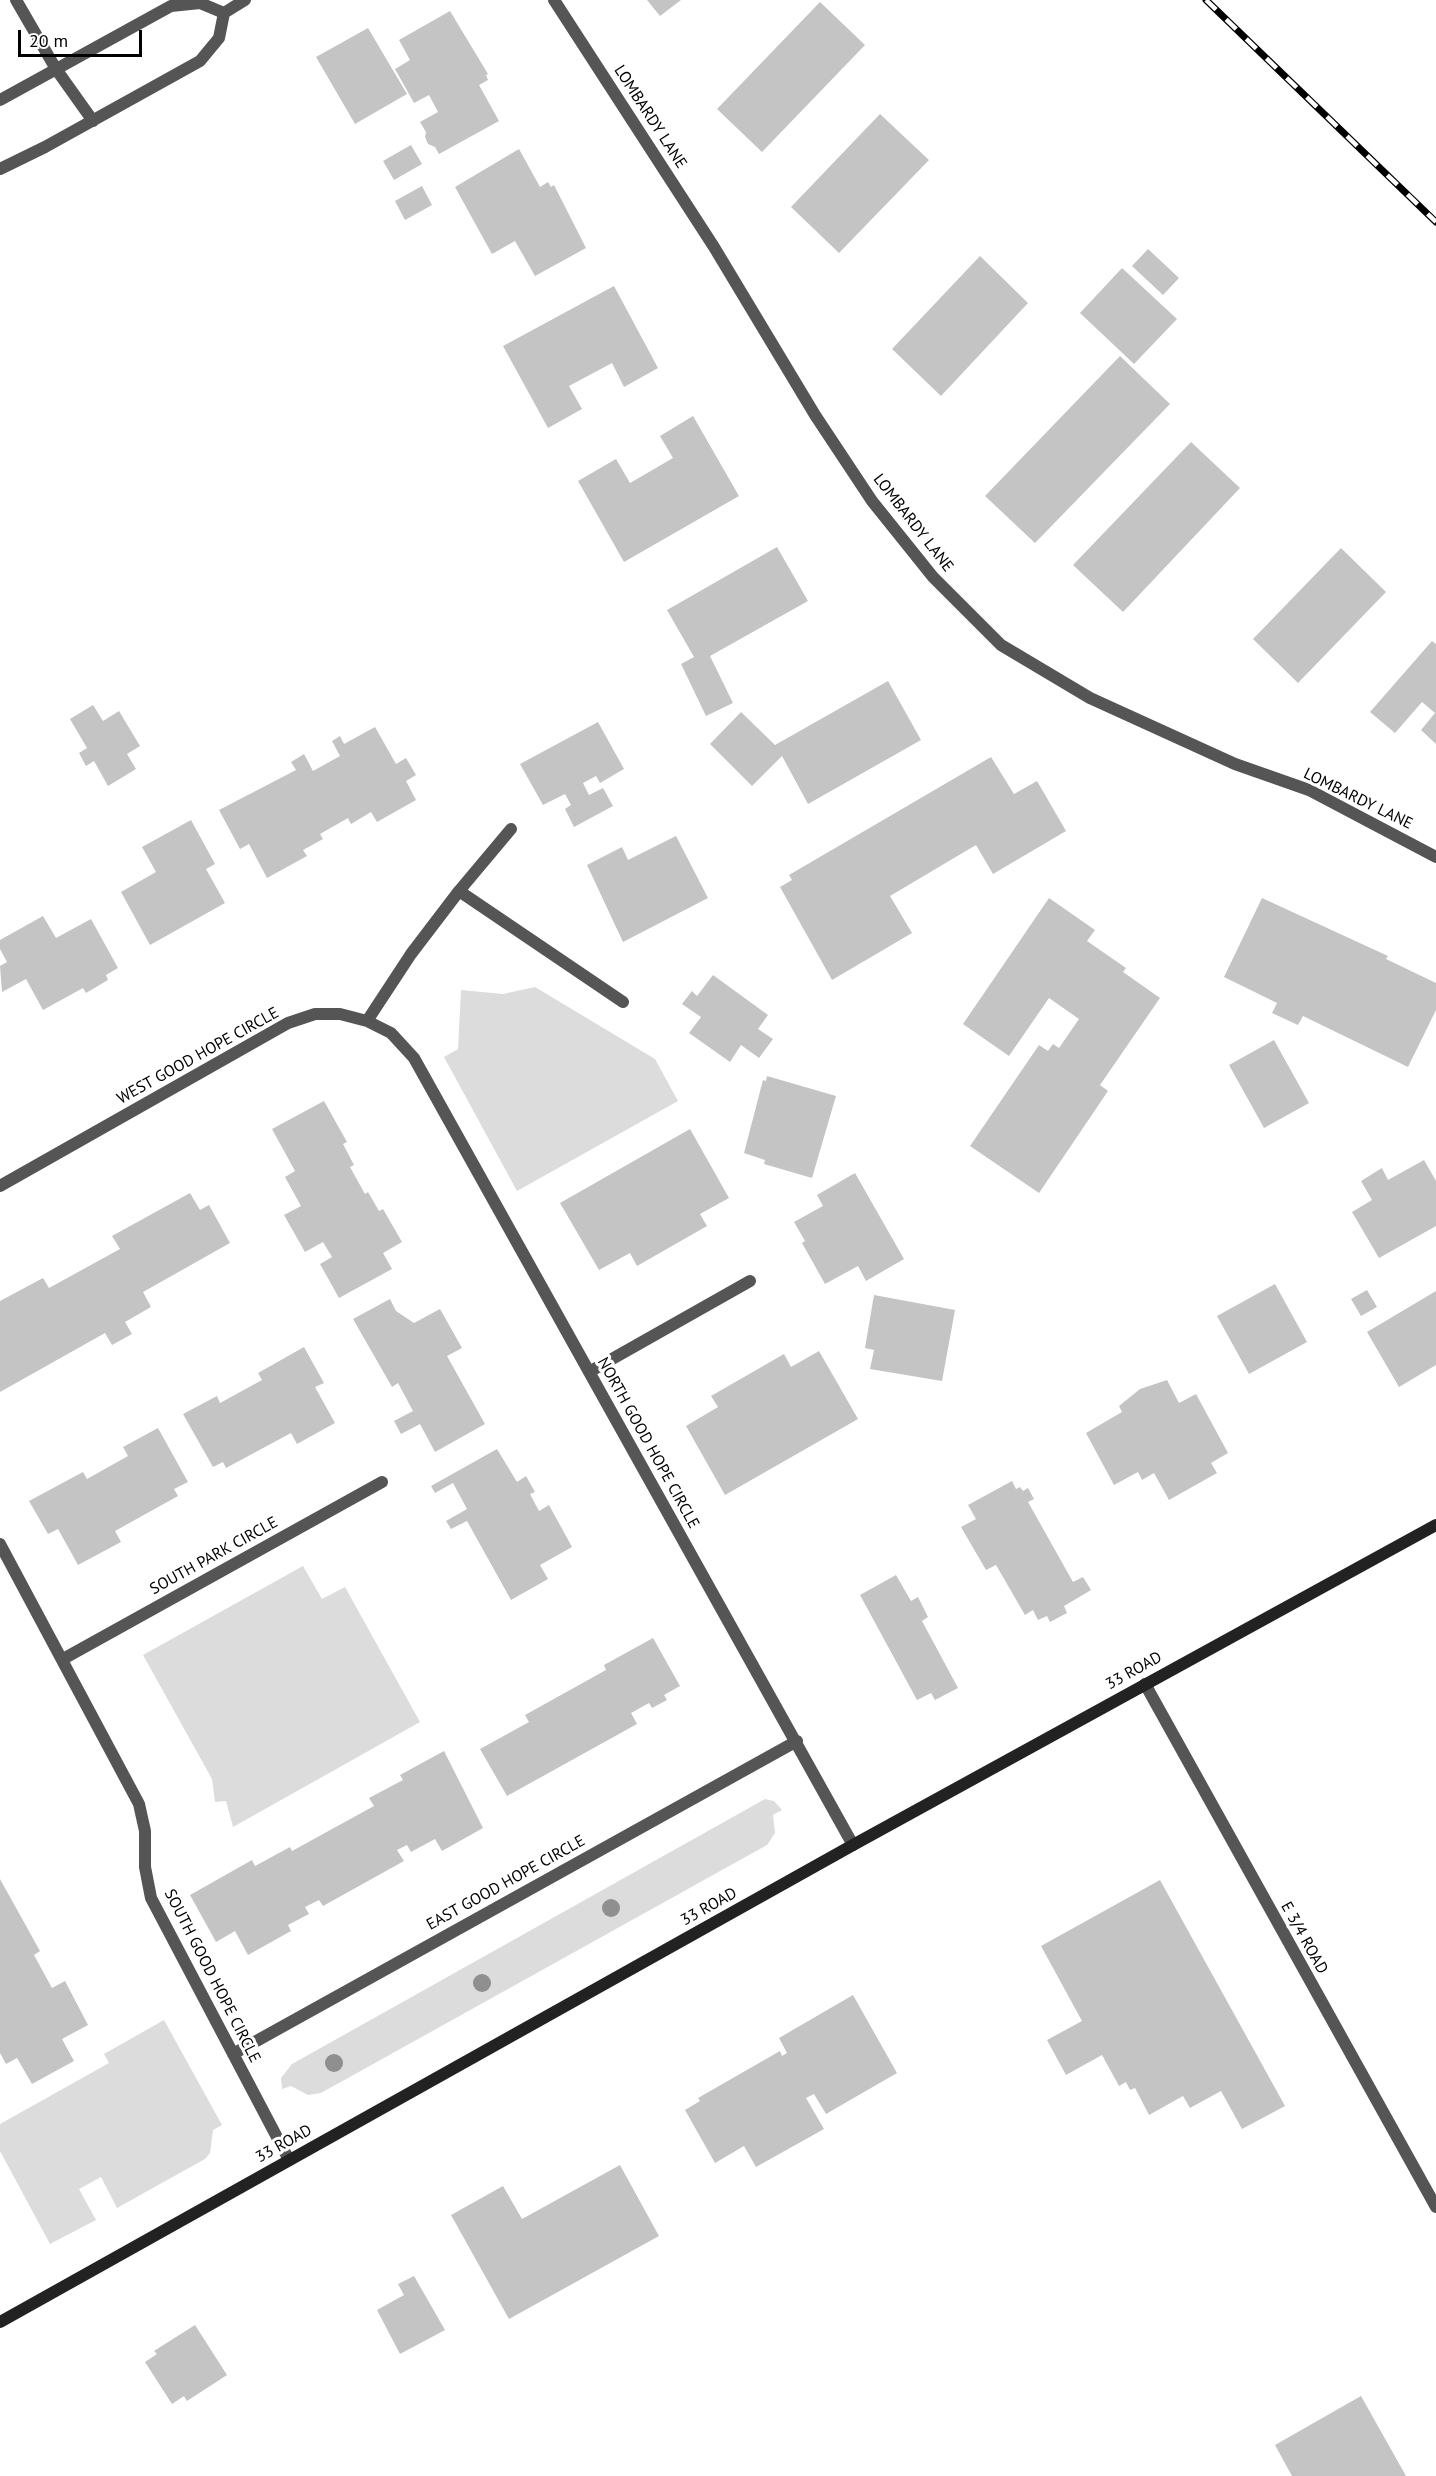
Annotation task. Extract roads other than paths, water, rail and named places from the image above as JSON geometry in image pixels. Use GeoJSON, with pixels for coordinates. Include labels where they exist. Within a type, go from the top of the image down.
{"type":"FeatureCollection","features":[{"type":"Feature","properties":{"kind":"main road","name":"33 ROAD"},"geometry":{"type":"LineString","coordinates":[[0,2322],[853,1845],[1436,1525]]}},
{"type":"Feature","properties":{"kind":"street"},"geometry":{"type":"LineString","coordinates":[[16,0],[56,69],[93,121]]}},
{"type":"Feature","properties":{"kind":"street"},"geometry":{"type":"LineString","coordinates":[[0,169],[93,121],[200,61],[219,38],[224,13],[245,0]]}},
{"type":"Feature","properties":{"kind":"street","name":"LOMBARDY LANE"},"geometry":{"type":"LineString","coordinates":[[554,0],[714,247],[815,415],[872,501],[933,577],[1000,645],[1090,698],[1235,764],[1309,790],[1436,857]]}},
{"type":"Feature","properties":{"kind":"street"},"geometry":{"type":"LineString","coordinates":[[0,100],[171,6],[200,3],[224,13]]}},
{"type":"Feature","properties":{"kind":"street"},"geometry":{"type":"LineString","coordinates":[[367,1020],[411,954],[459,891],[511,829]]}},
{"type":"Feature","properties":{"kind":"street"},"geometry":{"type":"LineString","coordinates":[[459,891],[623,1002]]}},
{"type":"Feature","properties":{"kind":"street","name":"WEST GOOD HOPE CIRCLE"},"geometry":{"type":"LineString","coordinates":[[0,1186],[288,1023],[315,1014],[340,1014],[367,1020],[391,1033],[414,1058]]}},
{"type":"Feature","properties":{"kind":"street","name":"NORTH GOOD HOPE CIRCLE"},"geometry":{"type":"LineString","coordinates":[[414,1058],[853,1845]]}},
{"type":"Feature","properties":{"kind":"street"},"geometry":{"type":"LineString","coordinates":[[589,1372],[750,1281]]}},
{"type":"Feature","properties":{"kind":"street","name":"SOUTH PARK CIRCLE"},"geometry":{"type":"LineString","coordinates":[[63,1659],[382,1482]]}},
{"type":"Feature","properties":{"kind":"street","name":"SOUTH GOOD HOPE CIRCLE"},"geometry":{"type":"LineString","coordinates":[[0,1544],[139,1804],[145,1831],[145,1867],[151,1898],[289,2160]]}},
{"type":"Feature","properties":{"kind":"street","name":"E 3/4 ROAD"},"geometry":{"type":"LineString","coordinates":[[1145,1684],[1436,2207]]}},
{"type":"Feature","properties":{"kind":"street","name":"EAST GOOD HOPE CIRCLE"},"geometry":{"type":"LineString","coordinates":[[233,2054],[797,1741]]}},
{"type":"Feature","properties":{"kind":"railway"},"geometry":{"type":"LineString","coordinates":[[1206,0],[1436,222]]}}]}
